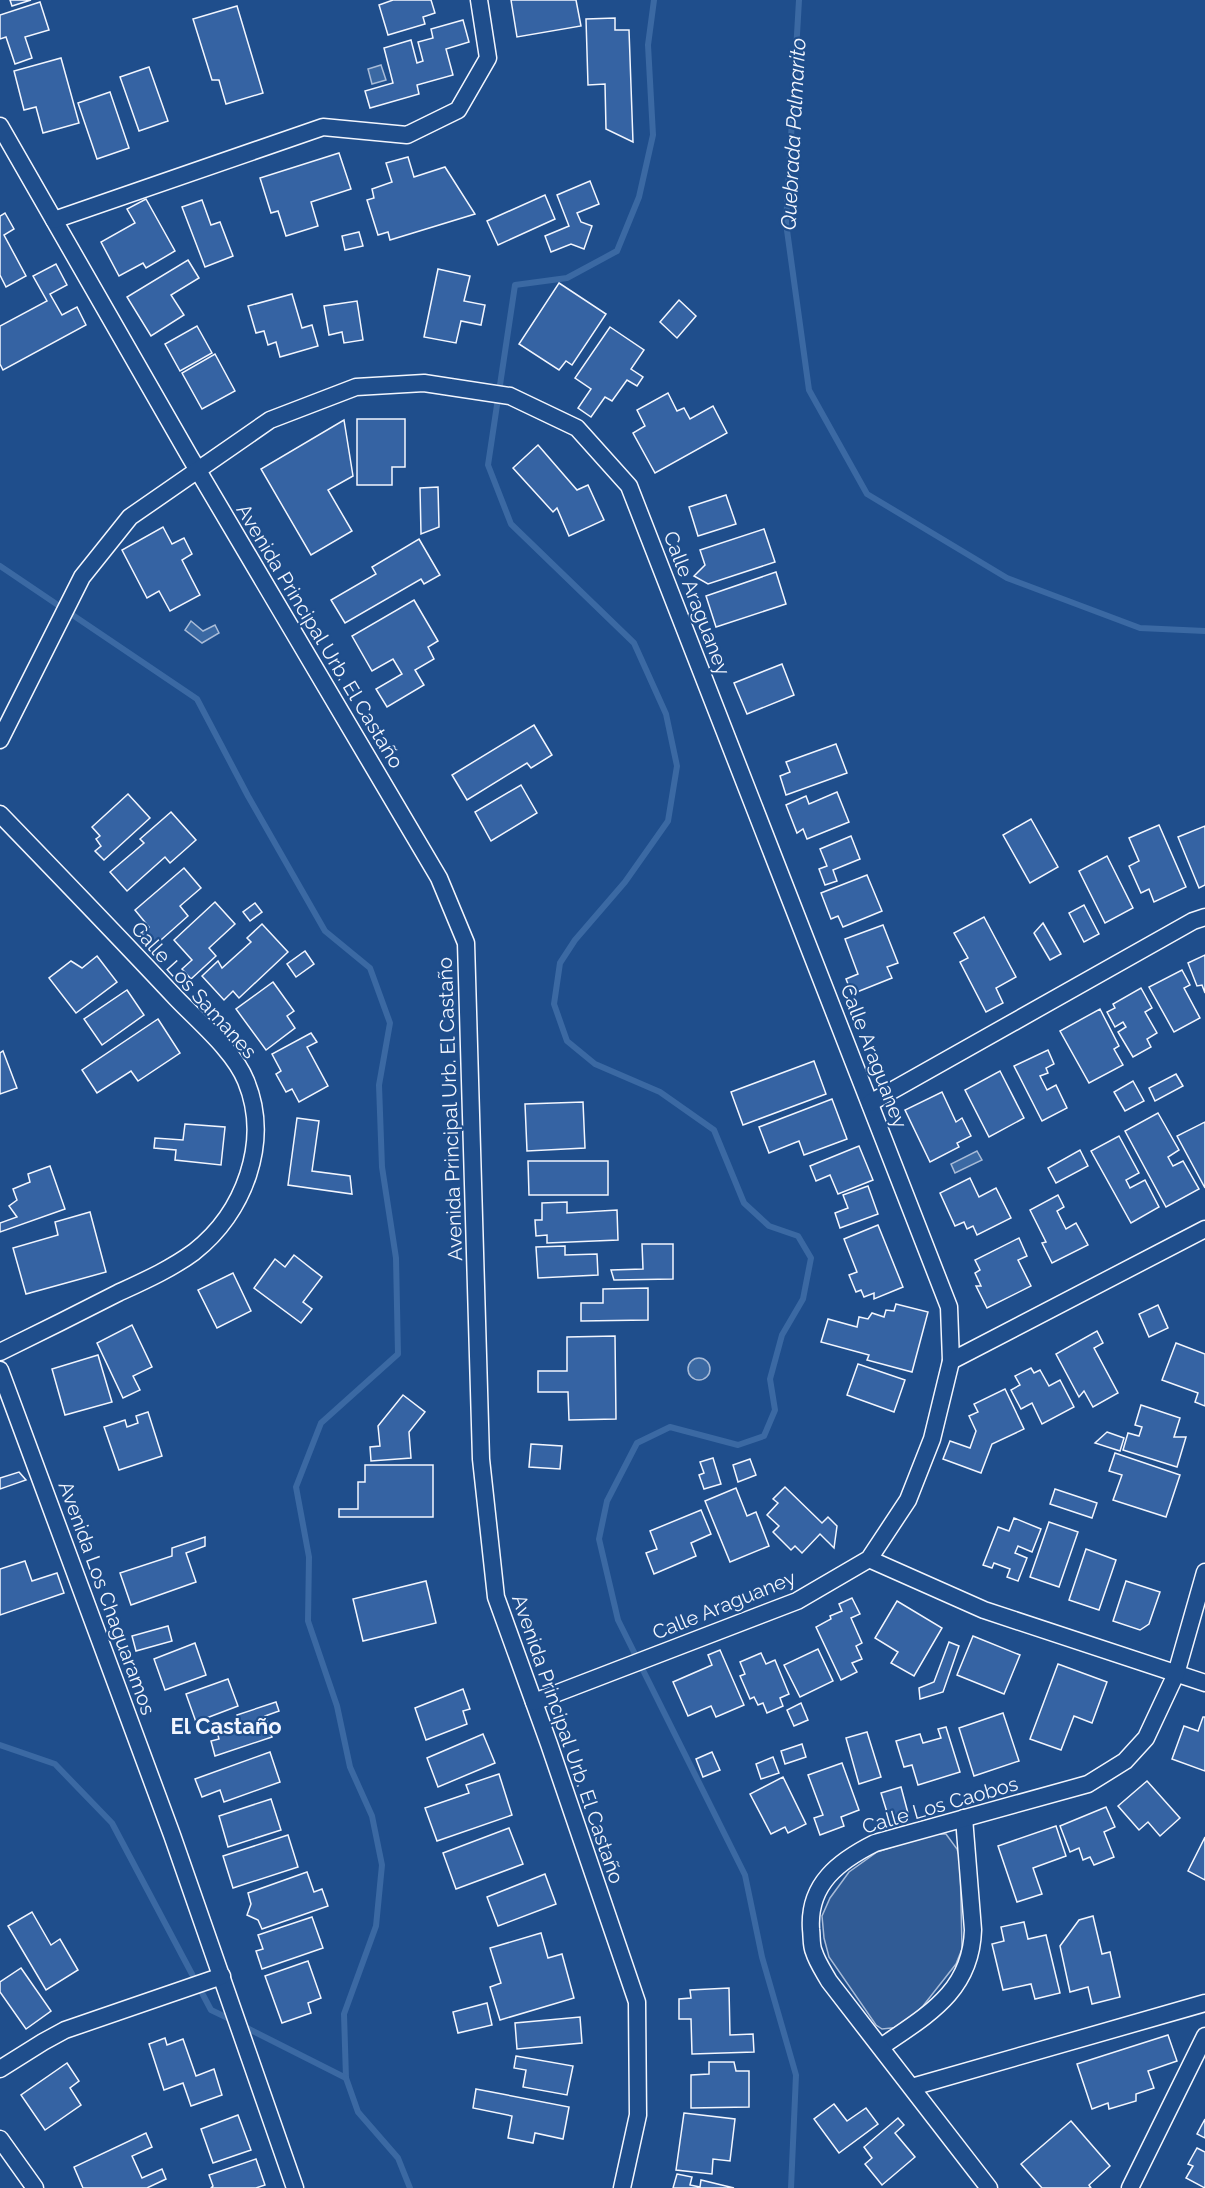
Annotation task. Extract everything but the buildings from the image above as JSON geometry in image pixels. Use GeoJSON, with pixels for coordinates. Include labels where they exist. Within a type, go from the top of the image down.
{"type":"FeatureCollection","features":[{"type":"Feature","properties":{"kind":"street"},"geometry":{"type":"LineString","coordinates":[[54,220],[323,128],[407,135],[458,110],[488,58],[479,0]]}},
{"type":"Feature","properties":{"kind":"street","name":"Avenida Principal Urb. El Castaño"},"geometry":{"type":"LineString","coordinates":[[0,126],[198,470],[439,878],[466,943],[481,1459],[496,1598],[637,2002],[638,2115],[622,2188]]}},
{"type":"Feature","properties":{"kind":"street","name":"Calle Araguaney"},"geometry":{"type":"LineString","coordinates":[[0,740],[82,577],[130,517],[270,420],[356,387],[424,383],[510,396],[577,428],[629,486],[949,1307],[951,1362],[932,1439],[908,1500],[869,1558],[797,1601],[534,1702]]}},
{"type":"Feature","properties":{"kind":"street","name":"Calle Los Samanes"},"geometry":{"type":"LineString","coordinates":[[0,814],[97,913],[229,1054],[246,1081],[254,1122],[252,1160],[247,1180],[232,1212],[214,1234],[175,1265],[0,1352]]}},
{"type":"Feature","properties":{"kind":"street"},"geometry":{"type":"LineString","coordinates":[[870,1103],[1193,921],[1205,917]]}},
{"type":"Feature","properties":{"kind":"street"},"geometry":{"type":"LineString","coordinates":[[951,1362],[1205,1229]]}},
{"type":"Feature","properties":{"kind":"street","name":"Avenida Los Chaguaramos"},"geometry":{"type":"LineString","coordinates":[[0,1370],[168,1824],[216,1978],[234,2011],[295,2188]]}},
{"type":"Feature","properties":{"kind":"street"},"geometry":{"type":"LineString","coordinates":[[869,1558],[984,1610],[1205,1683]]}},
{"type":"Feature","properties":{"kind":"street","name":"Calle Los Caobos"},"geometry":{"type":"LineString","coordinates":[[989,2188],[830,1981],[813,1951],[810,1917],[817,1892],[834,1868],[875,1843],[1088,1785],[1125,1761],[1146,1738],[1176,1674],[1205,1572]]}},
{"type":"Feature","properties":{"kind":"street"},"geometry":{"type":"LineString","coordinates":[[881,2047],[928,2015],[951,1993],[966,1970],[973,1948],[973,1930],[964,1818]]}},
{"type":"Feature","properties":{"kind":"street"},"geometry":{"type":"LineString","coordinates":[[0,2069],[65,2030],[216,1978]]}},
{"type":"Feature","properties":{"kind":"street"},"geometry":{"type":"LineString","coordinates":[[912,2087],[1205,2003]]}},
{"type":"Feature","properties":{"kind":"street"},"geometry":{"type":"LineString","coordinates":[[1130,2188],[1205,2036]]}},
{"type":"Feature","properties":{"kind":"street"},"geometry":{"type":"LineString","coordinates":[[0,2139],[34,2188]]}},
{"type":"Feature","properties":{"kind":"shaded area"},"geometry":{"type":"Polygon","coordinates":[[[381,65],[386,80],[372,84],[368,69],[381,65]]]}},
{"type":"Feature","properties":{"kind":"shaded area"},"geometry":{"type":"Polygon","coordinates":[[[191,621],[203,631],[215,625],[219,633],[202,643],[185,630],[191,621]]]}},
{"type":"Feature","properties":{"kind":"shaded area"},"geometry":{"type":"Polygon","coordinates":[[[977,1151],[982,1160],[955,1173],[951,1164],[977,1151]]]}},
{"type":"Feature","properties":{"kind":"shaded area"},"geometry":{"type":"Polygon","coordinates":[[[695,1358],[703,1358],[710,1365],[710,1373],[703,1380],[695,1380],[688,1373],[688,1365],[695,1358]]]}},
{"type":"Feature","properties":{"kind":"shaded area"},"geometry":{"type":"Polygon","coordinates":[[[932,1834],[946,1834],[957,1849],[960,1859],[962,1949],[956,1964],[923,2006],[901,2027],[882,2029],[876,2025],[829,1957],[822,1916],[830,1898],[849,1872],[877,1852],[932,1834]]]}},
{"type":"Feature","properties":{"kind":"waterway"},"geometry":{"type":"LineString","coordinates":[[654,0],[648,45],[653,135],[639,197],[617,251],[567,278],[515,285],[488,465],[511,524],[634,643],[666,714],[677,766],[668,821],[625,882],[575,940],[560,963],[554,1004],[567,1041],[595,1064],[660,1092],[714,1130],[744,1203],[769,1226],[798,1236],[811,1258],[803,1299],[782,1335],[770,1379],[775,1410],[764,1436],[738,1445],[670,1427],[637,1443],[607,1501],[599,1539],[618,1620],[745,1875],[762,1957],[796,2075],[791,2188]]}},
{"type":"Feature","properties":{"kind":"waterway","name":"Quebrada Palmarito"},"geometry":{"type":"LineString","coordinates":[[799,0],[786,223],[809,390],[867,494],[1007,578],[1140,628],[1205,631]]}},
{"type":"Feature","properties":{"kind":"waterway"},"geometry":{"type":"LineString","coordinates":[[0,566],[197,699],[248,796],[325,931],[370,968],[390,1023],[379,1085],[382,1167],[396,1258],[398,1354],[321,1423],[296,1487],[309,1557],[308,1621],[337,1706],[350,1767],[372,1816],[382,1865],[376,1926],[344,2014],[346,2078],[358,2112],[398,2158],[410,2188]]}},
{"type":"Feature","properties":{"kind":"waterway"},"geometry":{"type":"LineString","coordinates":[[0,1745],[55,1764],[112,1823],[211,2010],[234,2021]]}},
{"type":"Feature","properties":{"kind":"waterway"},"geometry":{"type":"LineString","coordinates":[[243,2026],[346,2078]]}},
{"type":"Feature","properties":{"kind":"district","name":"El Castaño"},"geometry":{"type":"Point","coordinates":[226,1726]}}]}
